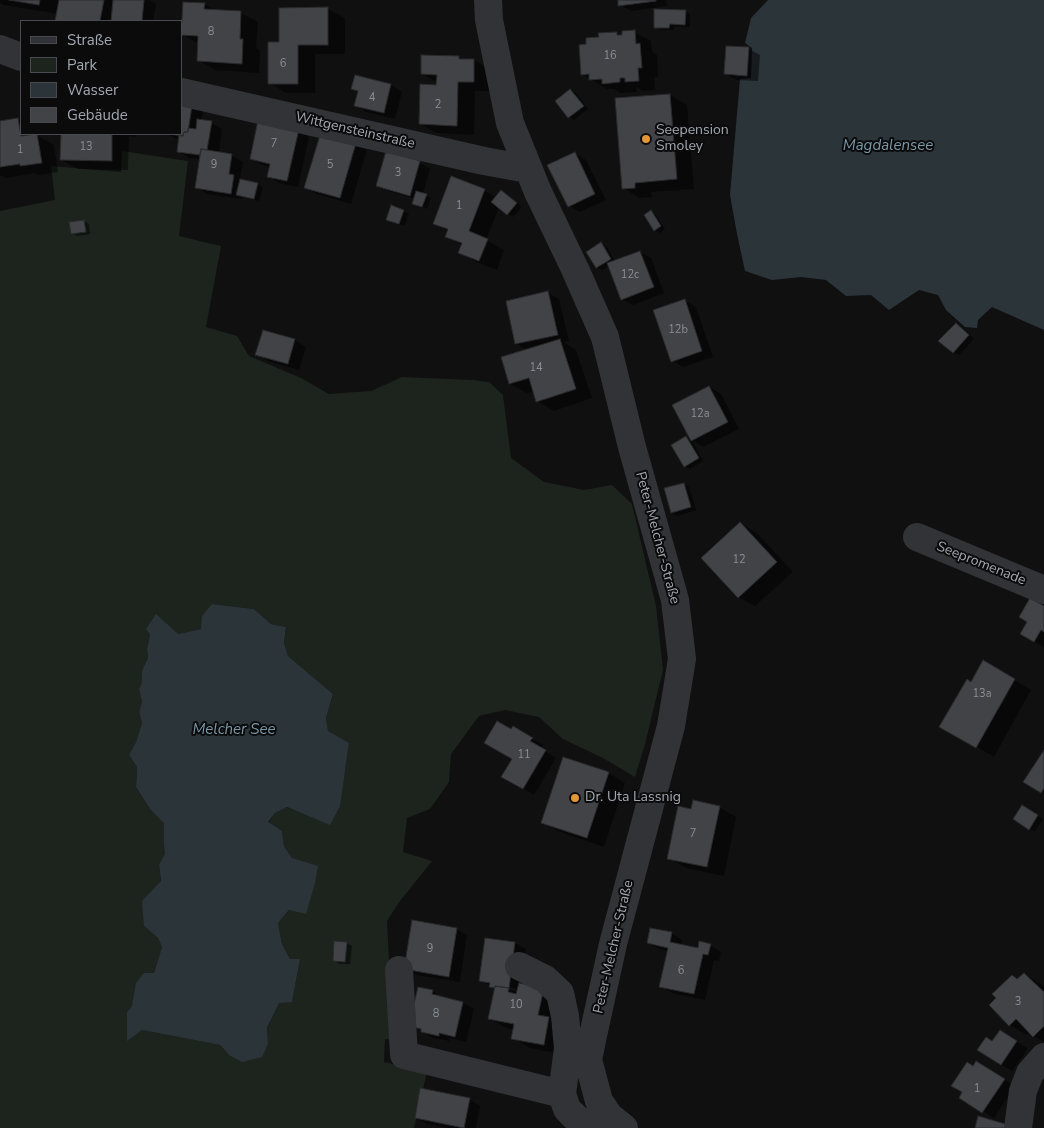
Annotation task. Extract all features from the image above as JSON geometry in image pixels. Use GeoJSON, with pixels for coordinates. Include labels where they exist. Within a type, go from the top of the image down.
{"type":"FeatureCollection","features":[{"type":"Feature","properties":{"kind":"street","name":"Peter-Melcher-Straße"},"geometry":{"type":"LineString","coordinates":[[488,0],[489,20],[510,123],[528,170],[605,338],[632,447],[675,600],[682,659],[671,726],[613,944],[588,1060],[599,1101],[602,1124],[579,1121],[567,1109],[562,1094]]}},
{"type":"Feature","properties":{"kind":"street"},"geometry":{"type":"LineString","coordinates":[[0,49],[20,58]]}},
{"type":"Feature","properties":{"kind":"street"},"geometry":{"type":"LineString","coordinates":[[0,71],[20,64]]}},
{"type":"Feature","properties":{"kind":"street","name":"Wittgensteinstraße"},"geometry":{"type":"LineString","coordinates":[[182,92],[528,170]]}},
{"type":"Feature","properties":{"kind":"street","name":"Seepromenade"},"geometry":{"type":"LineString","coordinates":[[918,537],[1044,590]]}},
{"type":"Feature","properties":{"kind":"street"},"geometry":{"type":"LineString","coordinates":[[399,970],[404,1055],[562,1094],[568,1048],[565,1016],[560,994],[544,979],[519,966]]}},
{"type":"Feature","properties":{"kind":"street"},"geometry":{"type":"LineString","coordinates":[[1018,1128],[1023,1091],[1030,1073],[1044,1057]]}},
{"type":"Feature","properties":{"kind":"green space"},"geometry":{"type":"Polygon","coordinates":[[[122,151],[188,161],[179,236],[221,246],[206,327],[237,336],[249,356],[301,378],[329,394],[371,391],[402,377],[489,382],[503,395],[511,458],[544,482],[584,490],[612,485],[632,504],[656,606],[663,670],[635,777],[603,758],[563,739],[539,717],[505,710],[479,716],[451,754],[449,782],[430,809],[407,818],[403,852],[432,861],[400,901],[387,921],[393,1040],[385,1039],[384,1062],[427,1072],[414,1128],[0,1128],[0,211],[55,200],[51,166],[121,172],[122,151]],[[212,604],[201,629],[178,634],[150,634],[147,649],[148,658],[142,670],[142,682],[139,689],[142,702],[139,712],[142,723],[136,742],[129,755],[137,767],[136,787],[150,809],[164,822],[166,854],[159,865],[161,881],[144,926],[158,938],[162,947],[154,973],[127,1012],[127,1040],[142,1030],[220,1045],[229,1055],[268,1044],[267,1029],[279,1002],[292,1002],[300,959],[290,959],[282,944],[278,923],[289,910],[292,858],[284,846],[282,831],[268,823],[275,813],[286,807],[330,824],[345,771],[349,744],[328,731],[326,718],[333,694],[288,656],[284,643],[286,627],[271,624],[254,609],[212,604]]]}},
{"type":"Feature","properties":{"kind":"water","name":"Magdalensee"},"geometry":{"type":"Polygon","coordinates":[[[768,0],[1044,0],[1044,330],[992,307],[978,320],[977,328],[965,327],[946,310],[938,295],[919,290],[889,310],[871,295],[846,296],[826,280],[801,277],[772,280],[745,271],[730,195],[740,79],[751,78],[752,48],[745,43],[751,18],[768,0]]]}},
{"type":"Feature","properties":{"kind":"water","name":"Melcher See"},"geometry":{"type":"Polygon","coordinates":[[[212,604],[254,609],[271,624],[286,627],[284,643],[288,656],[333,694],[326,718],[328,731],[349,743],[340,806],[330,825],[287,807],[275,813],[268,822],[282,831],[284,846],[292,858],[318,866],[306,914],[289,910],[278,923],[282,944],[290,959],[300,959],[292,1002],[279,1003],[267,1028],[268,1044],[262,1057],[242,1062],[229,1055],[220,1045],[142,1030],[127,1041],[127,1012],[132,1006],[136,983],[144,973],[154,973],[162,947],[158,938],[144,926],[142,901],[161,881],[159,865],[165,854],[164,823],[150,809],[136,787],[137,767],[129,755],[136,742],[142,723],[139,712],[142,702],[139,689],[142,682],[142,670],[148,658],[147,649],[150,634],[146,629],[156,614],[178,634],[201,629],[202,616],[212,604]]]}},
{"type":"Feature","properties":{"kind":"building"},"geometry":{"type":"Polygon","coordinates":[[[9,0],[40,0],[39,5],[9,0]]]}},
{"type":"Feature","properties":{"kind":"building"},"geometry":{"type":"Polygon","coordinates":[[[59,0],[104,0],[100,20],[55,20],[59,0]]]}},
{"type":"Feature","properties":{"kind":"building"},"geometry":{"type":"Polygon","coordinates":[[[113,0],[144,0],[142,20],[111,20],[113,0]]]}},
{"type":"Feature","properties":{"kind":"building"},"geometry":{"type":"Polygon","coordinates":[[[618,0],[656,0],[656,1],[618,6],[618,0]]]}},
{"type":"Feature","properties":{"kind":"building"},"geometry":{"type":"Polygon","coordinates":[[[183,2],[205,3],[204,9],[241,11],[240,39],[243,39],[242,64],[197,61],[198,36],[182,35],[183,2]]]}},
{"type":"Feature","properties":{"kind":"building"},"geometry":{"type":"Polygon","coordinates":[[[328,7],[328,45],[298,45],[298,84],[268,84],[268,42],[279,42],[279,8],[328,7]]]}},
{"type":"Feature","properties":{"kind":"building"},"geometry":{"type":"Polygon","coordinates":[[[654,9],[686,10],[685,25],[670,24],[669,28],[654,28],[654,9]]]}},
{"type":"Feature","properties":{"kind":"building"},"geometry":{"type":"Polygon","coordinates":[[[635,30],[636,44],[640,43],[642,68],[638,68],[639,81],[625,82],[625,78],[620,78],[620,82],[602,84],[602,79],[589,80],[589,74],[581,75],[579,45],[586,44],[586,38],[599,37],[598,33],[617,32],[617,35],[622,35],[622,31],[635,30]]]}},
{"type":"Feature","properties":{"kind":"building"},"geometry":{"type":"Polygon","coordinates":[[[726,46],[749,47],[747,76],[724,74],[726,46]]]}},
{"type":"Feature","properties":{"kind":"building"},"geometry":{"type":"Polygon","coordinates":[[[421,55],[459,56],[459,59],[474,59],[474,82],[458,82],[457,126],[419,124],[420,84],[436,85],[437,75],[421,74],[421,55]]]}},
{"type":"Feature","properties":{"kind":"building"},"geometry":{"type":"Polygon","coordinates":[[[355,75],[391,84],[384,113],[354,106],[358,91],[351,89],[355,75]]]}},
{"type":"Feature","properties":{"kind":"building"},"geometry":{"type":"Polygon","coordinates":[[[570,89],[584,106],[568,118],[555,101],[570,89]]]}},
{"type":"Feature","properties":{"kind":"building","name":"Seepension Smoley"},"geometry":{"type":"Polygon","coordinates":[[[670,94],[677,179],[635,183],[635,188],[622,189],[615,98],[670,94]]]}},
{"type":"Feature","properties":{"kind":"building"},"geometry":{"type":"Polygon","coordinates":[[[182,97],[193,99],[188,132],[184,132],[183,136],[176,135],[182,135],[182,97]]]}},
{"type":"Feature","properties":{"kind":"building"},"geometry":{"type":"Polygon","coordinates":[[[18,118],[21,136],[37,135],[42,163],[0,167],[0,121],[18,118]]]}},
{"type":"Feature","properties":{"kind":"building"},"geometry":{"type":"Polygon","coordinates":[[[197,119],[212,121],[207,150],[201,149],[200,155],[177,152],[179,135],[183,136],[184,132],[188,132],[188,128],[196,129],[197,119]]]}},
{"type":"Feature","properties":{"kind":"building"},"geometry":{"type":"Polygon","coordinates":[[[258,120],[299,129],[287,181],[267,177],[270,164],[250,159],[258,120]]]}},
{"type":"Feature","properties":{"kind":"building"},"geometry":{"type":"Polygon","coordinates":[[[321,132],[356,143],[340,198],[304,188],[321,132]]]}},
{"type":"Feature","properties":{"kind":"building"},"geometry":{"type":"Polygon","coordinates":[[[61,135],[112,135],[112,161],[60,160],[61,135]]]}},
{"type":"Feature","properties":{"kind":"building"},"geometry":{"type":"Polygon","coordinates":[[[201,149],[232,154],[229,174],[234,175],[231,194],[195,188],[201,149]]]}},
{"type":"Feature","properties":{"kind":"building"},"geometry":{"type":"Polygon","coordinates":[[[386,151],[420,161],[410,196],[376,186],[386,151]]]}},
{"type":"Feature","properties":{"kind":"building"},"geometry":{"type":"Polygon","coordinates":[[[575,152],[595,194],[568,207],[547,165],[575,152]]]}},
{"type":"Feature","properties":{"kind":"building"},"geometry":{"type":"Polygon","coordinates":[[[451,176],[485,189],[469,231],[488,239],[479,261],[458,253],[462,243],[445,237],[448,229],[433,224],[451,176]]]}},
{"type":"Feature","properties":{"kind":"building"},"geometry":{"type":"Polygon","coordinates":[[[240,179],[258,183],[254,199],[236,195],[240,179]]]}},
{"type":"Feature","properties":{"kind":"building"},"geometry":{"type":"Polygon","coordinates":[[[501,190],[517,203],[507,215],[491,202],[501,190]]]}},
{"type":"Feature","properties":{"kind":"building"},"geometry":{"type":"Polygon","coordinates":[[[416,191],[427,194],[422,207],[412,204],[416,191]]]}},
{"type":"Feature","properties":{"kind":"building"},"geometry":{"type":"Polygon","coordinates":[[[391,205],[404,210],[399,224],[386,220],[391,205]]]}},
{"type":"Feature","properties":{"kind":"building"},"geometry":{"type":"Polygon","coordinates":[[[651,210],[661,226],[654,231],[644,215],[651,210]]]}},
{"type":"Feature","properties":{"kind":"building"},"geometry":{"type":"Polygon","coordinates":[[[84,220],[86,232],[71,234],[69,222],[84,220]]]}},
{"type":"Feature","properties":{"kind":"building"},"geometry":{"type":"Polygon","coordinates":[[[601,242],[611,259],[596,268],[586,252],[601,242]]]}},
{"type":"Feature","properties":{"kind":"building"},"geometry":{"type":"Polygon","coordinates":[[[640,251],[654,287],[621,300],[607,263],[640,251]]]}},
{"type":"Feature","properties":{"kind":"building"},"geometry":{"type":"Polygon","coordinates":[[[548,291],[558,335],[515,344],[506,301],[548,291]]]}},
{"type":"Feature","properties":{"kind":"building"},"geometry":{"type":"Polygon","coordinates":[[[685,299],[702,351],[671,362],[653,310],[685,299]]]}},
{"type":"Feature","properties":{"kind":"building"},"geometry":{"type":"Polygon","coordinates":[[[956,323],[969,335],[953,353],[938,341],[956,323]]]}},
{"type":"Feature","properties":{"kind":"building"},"geometry":{"type":"Polygon","coordinates":[[[263,330],[295,339],[288,364],[255,355],[263,330]]]}},
{"type":"Feature","properties":{"kind":"building"},"geometry":{"type":"Polygon","coordinates":[[[560,339],[576,389],[536,402],[529,378],[509,384],[501,357],[560,339]]]}},
{"type":"Feature","properties":{"kind":"building"},"geometry":{"type":"Polygon","coordinates":[[[709,386],[728,422],[691,441],[672,405],[709,386]]]}},
{"type":"Feature","properties":{"kind":"building"},"geometry":{"type":"Polygon","coordinates":[[[686,436],[699,458],[684,467],[671,445],[686,436]]]}},
{"type":"Feature","properties":{"kind":"building"},"geometry":{"type":"Polygon","coordinates":[[[684,483],[691,507],[671,513],[664,488],[684,483]]]}},
{"type":"Feature","properties":{"kind":"building"},"geometry":{"type":"Polygon","coordinates":[[[740,522],[777,562],[738,598],[701,558],[740,522]]]}},
{"type":"Feature","properties":{"kind":"building"},"geometry":{"type":"Polygon","coordinates":[[[1030,598],[1044,606],[1044,632],[1041,630],[1034,642],[1020,634],[1027,622],[1019,617],[1030,598]]]}},
{"type":"Feature","properties":{"kind":"building"},"geometry":{"type":"Polygon","coordinates":[[[983,660],[1015,679],[976,748],[939,727],[967,679],[971,682],[983,660]]]}},
{"type":"Feature","properties":{"kind":"building"},"geometry":{"type":"Polygon","coordinates":[[[497,721],[511,729],[513,726],[533,738],[530,741],[546,750],[523,789],[501,777],[512,759],[484,743],[497,721]]]}},
{"type":"Feature","properties":{"kind":"building"},"geometry":{"type":"Polygon","coordinates":[[[1044,750],[1044,788],[1041,793],[1023,782],[1044,750]]]}},
{"type":"Feature","properties":{"kind":"building","name":"Dr. Uta Lassnig"},"geometry":{"type":"Polygon","coordinates":[[[563,757],[609,772],[587,838],[541,823],[563,757]]]}},
{"type":"Feature","properties":{"kind":"building"},"geometry":{"type":"Polygon","coordinates":[[[693,800],[720,806],[707,867],[667,859],[678,806],[691,809],[693,800]]]}},
{"type":"Feature","properties":{"kind":"building"},"geometry":{"type":"Polygon","coordinates":[[[1022,805],[1038,815],[1029,830],[1013,819],[1022,805]]]}},
{"type":"Feature","properties":{"kind":"building"},"geometry":{"type":"Polygon","coordinates":[[[412,920],[457,928],[449,977],[404,969],[412,920]]]}},
{"type":"Feature","properties":{"kind":"building"},"geometry":{"type":"Polygon","coordinates":[[[650,928],[672,932],[670,942],[698,948],[699,941],[711,944],[708,955],[703,954],[694,994],[659,987],[668,948],[647,943],[650,928]]]}},
{"type":"Feature","properties":{"kind":"building"},"geometry":{"type":"Polygon","coordinates":[[[485,938],[515,942],[509,988],[489,987],[490,983],[479,981],[485,938]]]}},
{"type":"Feature","properties":{"kind":"building"},"geometry":{"type":"Polygon","coordinates":[[[334,941],[347,942],[345,962],[333,961],[334,941]]]}},
{"type":"Feature","properties":{"kind":"building"},"geometry":{"type":"Polygon","coordinates":[[[1024,973],[1044,992],[1044,1026],[1033,1037],[1016,1019],[1009,1026],[989,1005],[996,998],[992,994],[1012,975],[1017,979],[1024,973]]]}},
{"type":"Feature","properties":{"kind":"building"},"geometry":{"type":"Polygon","coordinates":[[[519,983],[544,988],[538,1015],[549,1017],[544,1045],[511,1039],[514,1024],[488,1019],[495,986],[509,988],[508,992],[516,994],[519,983]]]}},
{"type":"Feature","properties":{"kind":"building"},"geometry":{"type":"Polygon","coordinates":[[[418,987],[433,990],[432,994],[463,1002],[455,1037],[439,1033],[439,1036],[421,1032],[421,1029],[409,1026],[418,987]]]}},
{"type":"Feature","properties":{"kind":"building"},"geometry":{"type":"Polygon","coordinates":[[[1000,1030],[1017,1041],[1001,1065],[977,1050],[986,1037],[992,1041],[1000,1030]]]}},
{"type":"Feature","properties":{"kind":"building"},"geometry":{"type":"Polygon","coordinates":[[[976,1061],[1005,1079],[982,1113],[959,1098],[962,1092],[951,1086],[967,1062],[973,1066],[976,1061]]]}},
{"type":"Feature","properties":{"kind":"building"},"geometry":{"type":"Polygon","coordinates":[[[420,1088],[470,1098],[464,1128],[415,1118],[420,1088]]]}},
{"type":"Feature","properties":{"kind":"building"},"geometry":{"type":"Polygon","coordinates":[[[978,1116],[1012,1126],[1012,1128],[975,1128],[978,1116]]]}},
{"type":"Feature","properties":{"kind":"place","name":"Seepension Smoley"},"geometry":{"type":"Point","coordinates":[646,139]}},
{"type":"Feature","properties":{"kind":"place","name":"Dr. Uta Lassnig"},"geometry":{"type":"Point","coordinates":[575,798]}}]}
